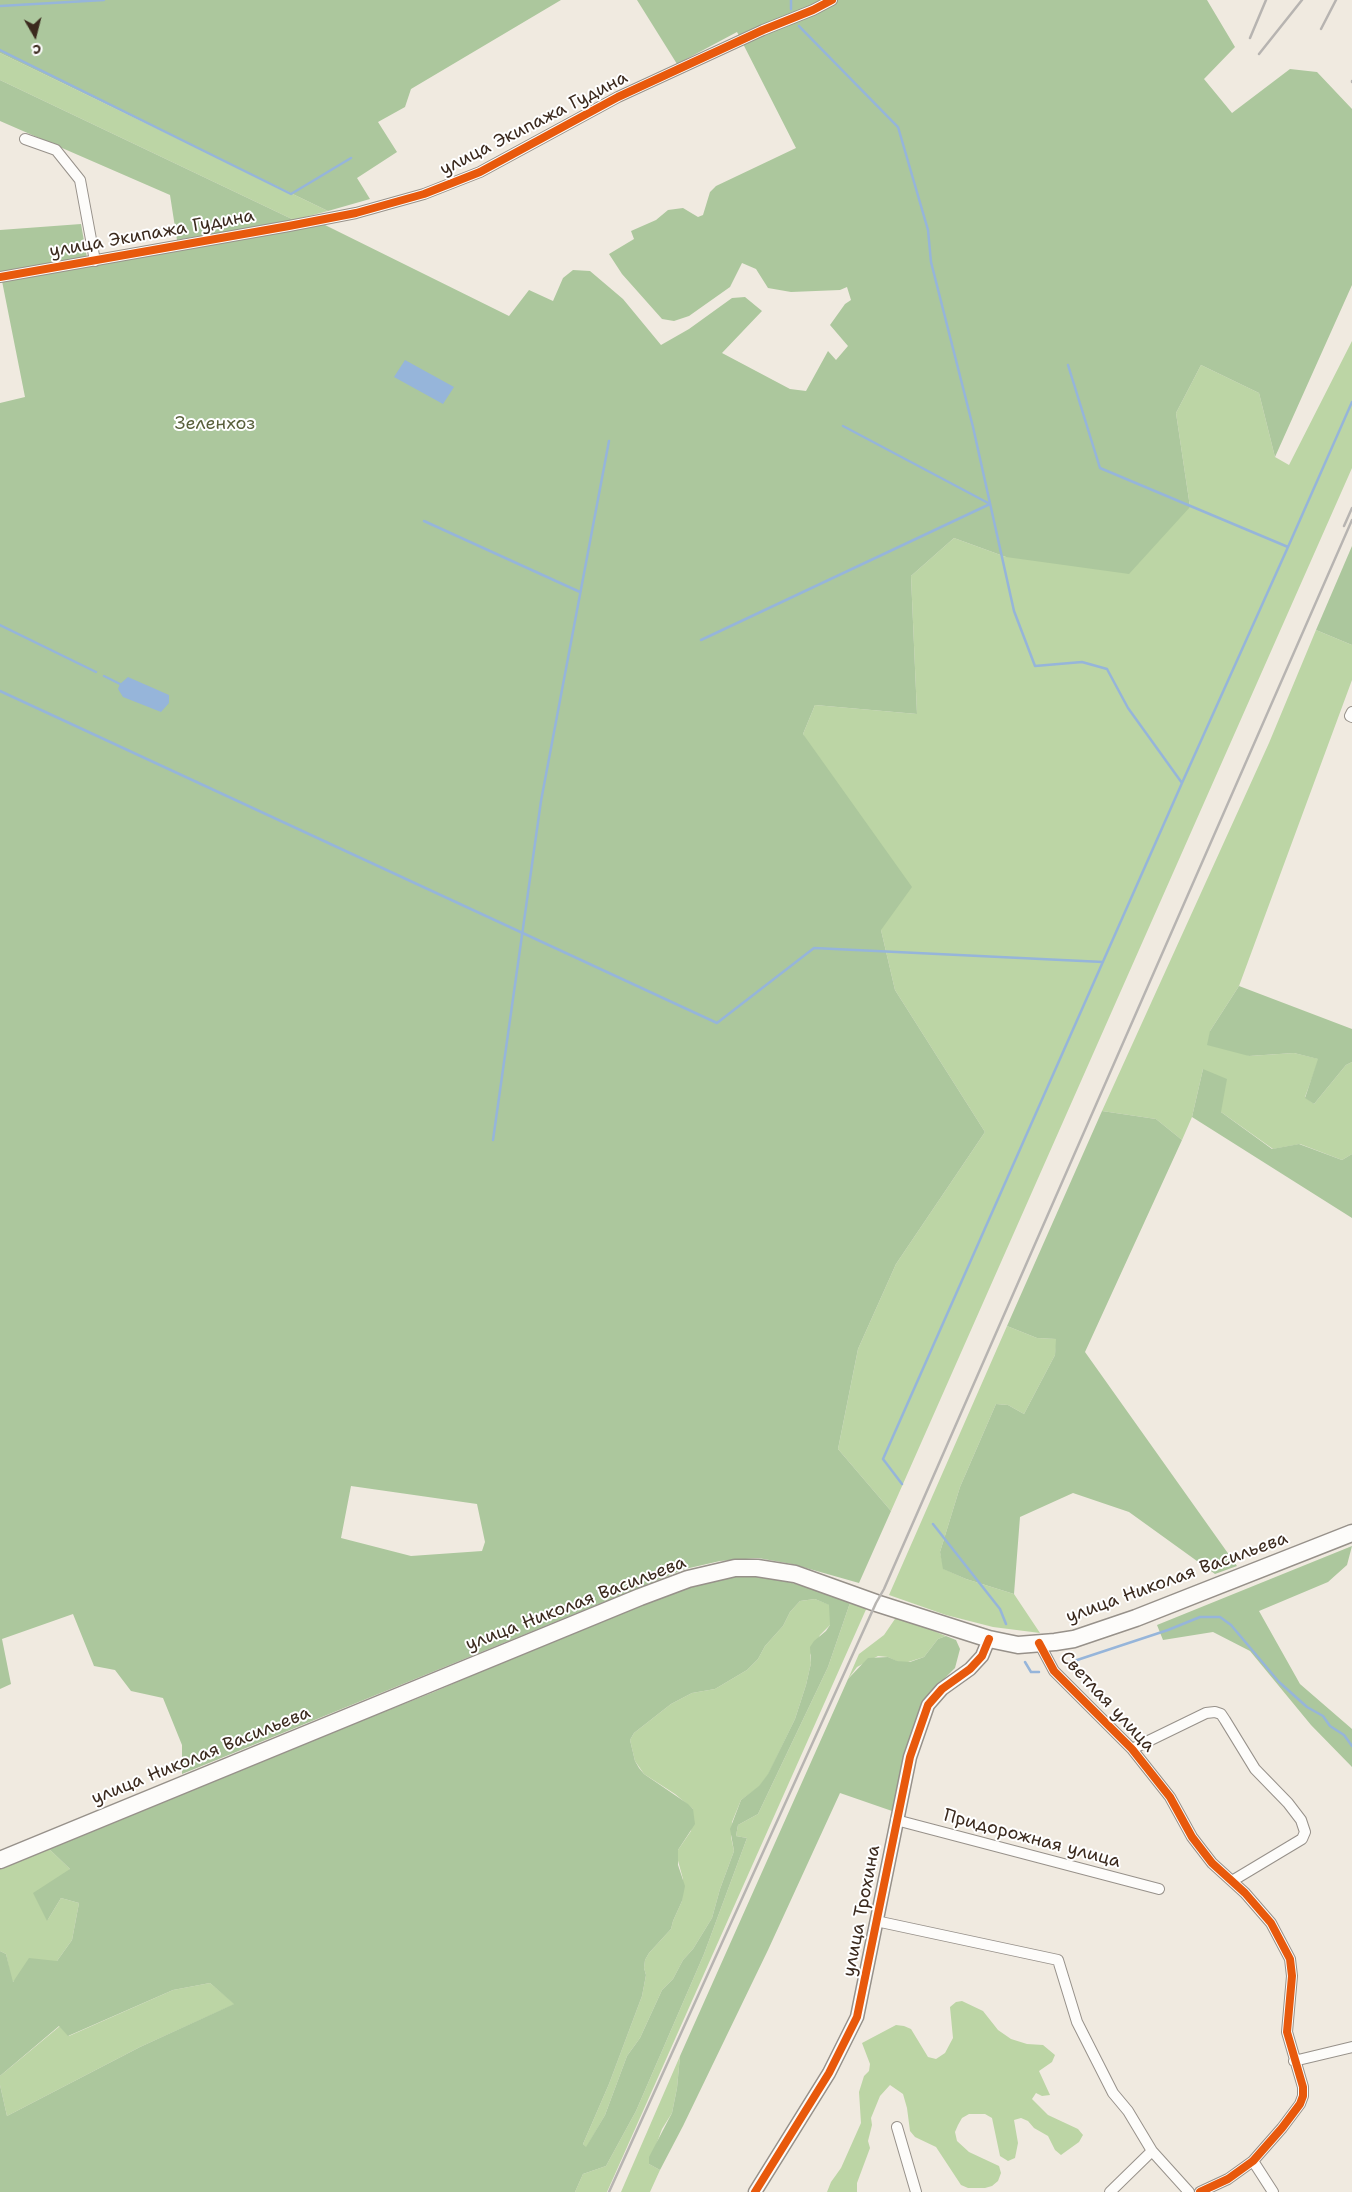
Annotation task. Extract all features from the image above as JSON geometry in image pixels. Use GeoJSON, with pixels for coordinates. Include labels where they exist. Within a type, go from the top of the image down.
{"type":"FeatureCollection","features":[{"type":"Feature","properties":{"kind":"main road","name":"улица Николая Васильева"},"geometry":{"type":"LineString","coordinates":[[0,1860],[688,1579],[735,1568],[756,1568],[795,1574],[876,1603],[990,1639],[1018,1644],[1039,1643],[1074,1639],[1136,1618],[1352,1533]]}},
{"type":"Feature","properties":{"kind":"street","name":"улица Экипажа Гудина"},"geometry":{"type":"LineString","coordinates":[[0,277],[356,213],[450,186],[497,163],[618,97],[832,0]]}},
{"type":"Feature","properties":{"kind":"street"},"geometry":{"type":"LineString","coordinates":[[25,139],[56,150],[80,180],[95,260]]}},
{"type":"Feature","properties":{"kind":"street"},"geometry":{"type":"LineString","coordinates":[[1352,712],[1350,716],[1352,717]]}},
{"type":"Feature","properties":{"kind":"street","name":"улица Трохина"},"geometry":{"type":"LineString","coordinates":[[755,2192],[829,2073],[857,2017],[910,1757],[928,1705],[948,1685],[970,1669],[982,1656],[990,1639]]}},
{"type":"Feature","properties":{"kind":"street","name":"Светлая улица"},"geometry":{"type":"LineString","coordinates":[[1039,1643],[1054,1672],[1132,1749],[1170,1797],[1192,1837],[1212,1863],[1232,1881],[1271,1923],[1290,1959],[1292,1976],[1287,2032],[1303,2087],[1303,2096],[1300,2104],[1253,2161],[1228,2179],[1200,2192]]}},
{"type":"Feature","properties":{"kind":"street"},"geometry":{"type":"LineString","coordinates":[[1132,1749],[1206,1713],[1215,1712],[1221,1714],[1255,1769],[1288,1802],[1301,1820],[1305,1832],[1302,1839],[1232,1881]]}},
{"type":"Feature","properties":{"kind":"street","name":"Придорожная улица"},"geometry":{"type":"LineString","coordinates":[[896,1820],[1159,1889]]}},
{"type":"Feature","properties":{"kind":"street"},"geometry":{"type":"LineString","coordinates":[[876,1921],[1058,1960],[1077,2022],[1113,2093],[1128,2111],[1152,2151],[1189,2192]]}},
{"type":"Feature","properties":{"kind":"street"},"geometry":{"type":"LineString","coordinates":[[1294,2061],[1352,2047]]}},
{"type":"Feature","properties":{"kind":"street"},"geometry":{"type":"LineString","coordinates":[[897,2127],[916,2192]]}},
{"type":"Feature","properties":{"kind":"street"},"geometry":{"type":"LineString","coordinates":[[1110,2192],[1152,2151]]}},
{"type":"Feature","properties":{"kind":"street"},"geometry":{"type":"LineString","coordinates":[[1253,2161],[1273,2192]]}},
{"type":"Feature","properties":{"kind":"green space"},"geometry":{"type":"Polygon","coordinates":[[[0,0],[561,0],[411,89],[405,107],[378,122],[397,152],[357,178],[370,199],[328,211],[0,53],[0,0]]]}},
{"type":"Feature","properties":{"kind":"green space","name":"Зеленхоз"},"geometry":{"type":"Polygon","coordinates":[[[637,0],[1207,0],[1235,47],[1204,79],[1232,113],[1290,69],[1317,72],[1352,109],[1352,285],[1275,457],[1259,393],[1201,365],[1176,413],[1190,507],[1129,574],[1006,557],[954,538],[911,576],[917,714],[815,705],[803,734],[912,887],[881,930],[895,990],[985,1132],[896,1264],[858,1349],[838,1449],[891,1511],[859,1583],[792,1564],[758,1558],[720,1561],[685,1569],[182,1774],[182,1745],[163,1698],[131,1691],[115,1670],[94,1666],[73,1614],[2,1639],[11,1684],[0,1689],[0,403],[25,397],[2,281],[304,227],[325,225],[509,316],[529,290],[553,301],[563,278],[573,270],[590,271],[623,299],[661,345],[689,329],[732,298],[745,297],[762,311],[722,353],[790,389],[806,391],[828,351],[836,360],[848,346],[830,325],[845,304],[851,300],[847,287],[840,290],[791,292],[768,288],[756,269],[742,263],[730,287],[689,316],[674,321],[662,319],[622,274],[609,254],[634,239],[631,231],[656,220],[668,210],[683,208],[698,217],[703,215],[710,192],[716,186],[796,148],[737,32],[677,64],[637,0]],[[351,1486],[341,1538],[411,1556],[482,1551],[485,1542],[477,1504],[351,1486]]]}},
{"type":"Feature","properties":{"kind":"green space"},"geometry":{"type":"Polygon","coordinates":[[[0,53],[328,211],[294,220],[0,80],[0,53]]]}},
{"type":"Feature","properties":{"kind":"green space"},"geometry":{"type":"Polygon","coordinates":[[[0,80],[294,220],[177,240],[170,195],[0,121],[0,80]]]}},
{"type":"Feature","properties":{"kind":"green space"},"geometry":{"type":"Polygon","coordinates":[[[81,224],[87,258],[0,274],[0,230],[81,224]]]}},
{"type":"Feature","properties":{"kind":"green space"},"geometry":{"type":"Polygon","coordinates":[[[1352,341],[1352,468],[891,1511],[838,1449],[858,1349],[896,1264],[985,1132],[895,990],[881,930],[803,734],[815,705],[917,714],[911,576],[954,538],[1006,557],[1190,507],[1176,413],[1201,365],[1259,393],[1275,457],[1289,465],[1352,341]]]}},
{"type":"Feature","properties":{"kind":"green space"},"geometry":{"type":"Polygon","coordinates":[[[1352,546],[1352,645],[1316,630],[1352,546]]]}},
{"type":"Feature","properties":{"kind":"green space"},"geometry":{"type":"Polygon","coordinates":[[[1316,630],[1352,645],[1352,680],[1239,986],[1210,1031],[1249,1056],[1294,1053],[1319,1059],[1305,1097],[1314,1104],[1346,1065],[1352,1062],[1352,1154],[1342,1160],[1300,1144],[1273,1149],[1221,1112],[1203,1069],[1192,1117],[1182,1140],[1156,1119],[1102,1111],[1269,743],[1316,630]]]}},
{"type":"Feature","properties":{"kind":"green space"},"geometry":{"type":"Polygon","coordinates":[[[1239,986],[1352,1029],[1352,1062],[1346,1065],[1314,1104],[1305,1098],[1318,1059],[1294,1053],[1249,1056],[1207,1045],[1210,1031],[1239,986]]]}},
{"type":"Feature","properties":{"kind":"green space"},"geometry":{"type":"Polygon","coordinates":[[[1203,1069],[1227,1079],[1221,1112],[1272,1149],[1299,1144],[1342,1160],[1352,1154],[1352,1218],[1192,1117],[1203,1069]]]}},
{"type":"Feature","properties":{"kind":"green space"},"geometry":{"type":"Polygon","coordinates":[[[1102,1111],[1156,1119],[1182,1140],[1085,1352],[1237,1566],[1215,1574],[1129,1512],[1073,1493],[1020,1517],[1014,1594],[966,1579],[943,1569],[940,1552],[960,1487],[996,1404],[1008,1405],[1024,1414],[1055,1355],[1056,1339],[1037,1338],[1007,1326],[1102,1111]]]}},
{"type":"Feature","properties":{"kind":"green space"},"geometry":{"type":"Polygon","coordinates":[[[1007,1326],[1037,1338],[1057,1339],[1055,1355],[1024,1414],[1008,1405],[996,1404],[960,1487],[940,1552],[944,1569],[966,1579],[1014,1594],[1040,1633],[993,1627],[946,1615],[889,1595],[1007,1326]]]}},
{"type":"Feature","properties":{"kind":"green space"},"geometry":{"type":"Polygon","coordinates":[[[1352,1546],[1347,1565],[1328,1582],[1259,1611],[1300,1684],[1352,1729],[1352,1767],[1311,1725],[1250,1651],[1213,1632],[1163,1640],[1157,1625],[1352,1546]]]}},
{"type":"Feature","properties":{"kind":"green space"},"geometry":{"type":"Polygon","coordinates":[[[748,1575],[775,1578],[851,1600],[828,1667],[758,1814],[738,1825],[736,1836],[747,1838],[704,1954],[636,2111],[606,2166],[583,2174],[575,2192],[0,2192],[0,2085],[7,2116],[140,2047],[234,2004],[210,1983],[173,1990],[68,2036],[59,2026],[0,2076],[0,1951],[6,1954],[13,1982],[29,1958],[57,1961],[72,1940],[79,1903],[61,1898],[47,1921],[33,1893],[70,1869],[46,1846],[434,1692],[599,1620],[702,1583],[748,1575]],[[815,1599],[800,1601],[790,1612],[783,1626],[765,1646],[758,1659],[747,1670],[715,1689],[692,1693],[671,1704],[634,1733],[630,1740],[635,1761],[639,1768],[644,1774],[693,1809],[695,1824],[678,1850],[678,1865],[685,1886],[682,1901],[671,1929],[645,1960],[644,1968],[646,1975],[642,1996],[609,2084],[583,2144],[586,2147],[605,2115],[627,2056],[640,2038],[662,1990],[673,1979],[683,1960],[693,1949],[712,1918],[734,1851],[730,1829],[741,1800],[759,1786],[768,1774],[795,1719],[811,1663],[810,1647],[830,1625],[829,1605],[815,1599]]]}},
{"type":"Feature","properties":{"kind":"green space"},"geometry":{"type":"Polygon","coordinates":[[[815,1599],[830,1605],[830,1625],[820,1635],[810,1655],[811,1663],[806,1685],[795,1719],[768,1775],[759,1787],[741,1800],[732,1822],[731,1837],[734,1851],[712,1918],[693,1949],[683,1960],[673,1979],[662,1990],[640,2038],[627,2056],[605,2115],[586,2148],[583,2144],[609,2084],[642,1996],[646,1975],[644,1968],[645,1960],[671,1929],[682,1901],[683,1879],[677,1857],[678,1850],[691,1831],[693,1809],[675,1794],[644,1774],[635,1761],[630,1740],[634,1733],[671,1704],[692,1693],[715,1689],[747,1670],[758,1659],[765,1646],[783,1626],[790,1612],[800,1601],[815,1599]]]}},
{"type":"Feature","properties":{"kind":"green space"},"geometry":{"type":"Polygon","coordinates":[[[851,1600],[868,1605],[607,2192],[575,2192],[583,2174],[606,2166],[636,2111],[704,1954],[747,1838],[736,1836],[738,1825],[758,1814],[828,1667],[851,1600]]]}},
{"type":"Feature","properties":{"kind":"green space"},"geometry":{"type":"Polygon","coordinates":[[[897,1616],[946,1636],[938,1639],[924,1657],[905,1663],[888,1657],[878,1656],[857,1667],[848,1679],[859,1654],[884,1635],[897,1616]]]}},
{"type":"Feature","properties":{"kind":"green space"},"geometry":{"type":"Polygon","coordinates":[[[946,1636],[956,1640],[960,1649],[955,1668],[926,1697],[905,1750],[892,1811],[840,1793],[768,1950],[683,2126],[660,2170],[649,2164],[649,2157],[672,2113],[680,2056],[848,1679],[868,1658],[888,1657],[897,1661],[910,1662],[924,1657],[938,1639],[946,1636]]]}},
{"type":"Feature","properties":{"kind":"green space"},"geometry":{"type":"Polygon","coordinates":[[[46,1846],[70,1869],[47,1921],[61,1898],[79,1903],[72,1940],[57,1961],[12,1982],[6,1954],[0,1951],[0,1867],[46,1846]]]}},
{"type":"Feature","properties":{"kind":"green space"},"geometry":{"type":"Polygon","coordinates":[[[210,1983],[235,2004],[140,2047],[7,2116],[0,2085],[0,2076],[60,2026],[69,2036],[173,1990],[210,1983]]]}},
{"type":"Feature","properties":{"kind":"green space"},"geometry":{"type":"Polygon","coordinates":[[[962,2001],[983,2011],[998,2030],[1011,2039],[1027,2044],[1043,2045],[1055,2055],[1052,2062],[1039,2071],[1050,2095],[1042,2096],[1036,2093],[1032,2099],[1048,2115],[1078,2129],[1083,2135],[1079,2142],[1061,2155],[1055,2150],[1048,2136],[1021,2118],[1014,2120],[1018,2143],[1015,2158],[1008,2161],[1000,2156],[992,2118],[985,2114],[969,2114],[962,2118],[958,2125],[955,2132],[957,2141],[969,2152],[999,2166],[1001,2173],[998,2181],[992,2186],[968,2188],[961,2185],[936,2147],[915,2137],[910,2131],[903,2094],[890,2085],[880,2096],[871,2118],[872,2125],[868,2141],[870,2148],[857,2183],[857,2192],[827,2192],[831,2182],[841,2168],[861,2123],[859,2092],[864,2076],[869,2071],[870,2064],[862,2043],[896,2025],[904,2026],[911,2029],[928,2057],[936,2059],[945,2053],[953,2038],[950,2007],[956,2002],[962,2001]]]}},
{"type":"Feature","properties":{"kind":"green space"},"geometry":{"type":"Polygon","coordinates":[[[680,2056],[672,2113],[662,2129],[649,2164],[660,2170],[650,2192],[621,2192],[680,2056]]]}},
{"type":"Feature","properties":{"kind":"water"},"geometry":{"type":"Polygon","coordinates":[[[405,360],[454,387],[443,404],[394,377],[405,360]]]}},
{"type":"Feature","properties":{"kind":"water"},"geometry":{"type":"Polygon","coordinates":[[[128,677],[169,695],[169,703],[161,712],[123,697],[118,689],[120,684],[128,677]]]}},
{"type":"Feature","properties":{"kind":"waterway"},"geometry":{"type":"LineString","coordinates":[[0,6],[104,0]]}},
{"type":"Feature","properties":{"kind":"waterway"},"geometry":{"type":"LineString","coordinates":[[791,0],[791,9]]}},
{"type":"Feature","properties":{"kind":"waterway"},"geometry":{"type":"LineString","coordinates":[[799,26],[898,127],[928,230],[931,262],[973,427],[1014,611],[1035,666],[1082,662],[1107,669],[1128,708],[1182,783],[883,1459],[902,1484]]}},
{"type":"Feature","properties":{"kind":"waterway"},"geometry":{"type":"LineString","coordinates":[[0,50],[291,194],[351,158]]}},
{"type":"Feature","properties":{"kind":"waterway"},"geometry":{"type":"LineString","coordinates":[[1068,365],[1100,468],[1288,547],[1182,783]]}},
{"type":"Feature","properties":{"kind":"waterway"},"geometry":{"type":"LineString","coordinates":[[1288,547],[1352,402]]}},
{"type":"Feature","properties":{"kind":"waterway"},"geometry":{"type":"LineString","coordinates":[[843,426],[990,504]]}},
{"type":"Feature","properties":{"kind":"waterway"},"geometry":{"type":"LineString","coordinates":[[493,1140],[541,801],[609,441]]}},
{"type":"Feature","properties":{"kind":"waterway"},"geometry":{"type":"LineString","coordinates":[[701,640],[990,504]]}},
{"type":"Feature","properties":{"kind":"waterway"},"geometry":{"type":"LineString","coordinates":[[424,521],[580,592]]}},
{"type":"Feature","properties":{"kind":"waterway"},"geometry":{"type":"LineString","coordinates":[[0,625],[96,672]]}},
{"type":"Feature","properties":{"kind":"waterway"},"geometry":{"type":"LineString","coordinates":[[104,676],[120,684]]}},
{"type":"Feature","properties":{"kind":"waterway"},"geometry":{"type":"LineString","coordinates":[[0,691],[717,1023],[814,948],[1103,962]]}},
{"type":"Feature","properties":{"kind":"waterway"},"geometry":{"type":"LineString","coordinates":[[933,1524],[1000,1609],[1006,1624]]}},
{"type":"Feature","properties":{"kind":"waterway"},"geometry":{"type":"LineString","coordinates":[[1065,1664],[1168,1630],[1200,1617],[1220,1617],[1231,1625],[1279,1682],[1307,1707],[1323,1716],[1330,1726],[1344,1735],[1352,1746]]}},
{"type":"Feature","properties":{"kind":"waterway"},"geometry":{"type":"LineString","coordinates":[[1025,1662],[1031,1672],[1039,1672]]}},
{"type":"Feature","properties":{"kind":"railway"},"geometry":{"type":"LineString","coordinates":[[1250,38],[1266,0]]}},
{"type":"Feature","properties":{"kind":"railway"},"geometry":{"type":"LineString","coordinates":[[1259,54],[1302,0]]}},
{"type":"Feature","properties":{"kind":"railway"},"geometry":{"type":"LineString","coordinates":[[1321,29],[1336,0]]}},
{"type":"Feature","properties":{"kind":"railway"},"geometry":{"type":"LineString","coordinates":[[1344,526],[1352,508]]}},
{"type":"Feature","properties":{"kind":"railway"},"geometry":{"type":"LineString","coordinates":[[609,2192],[884,1589],[1352,520]]}},
{"type":"Feature","properties":{"kind":"cycle path"},"geometry":{"type":"LineString","coordinates":[[0,277],[356,213],[424,194],[480,172],[618,97],[832,0]]}},
{"type":"Feature","properties":{"kind":"cycle path"},"geometry":{"type":"LineString","coordinates":[[755,2192],[829,2073],[857,2017],[910,1757],[928,1705],[942,1689],[970,1669],[982,1656],[989,1639]]}},
{"type":"Feature","properties":{"kind":"cycle path"},"geometry":{"type":"LineString","coordinates":[[1039,1643],[1054,1671],[1132,1749],[1170,1797],[1192,1837],[1212,1863],[1245,1893],[1271,1923],[1290,1959],[1292,1976],[1287,2032],[1303,2087],[1303,2096],[1300,2104],[1253,2161],[1228,2179],[1200,2192]]}}]}
